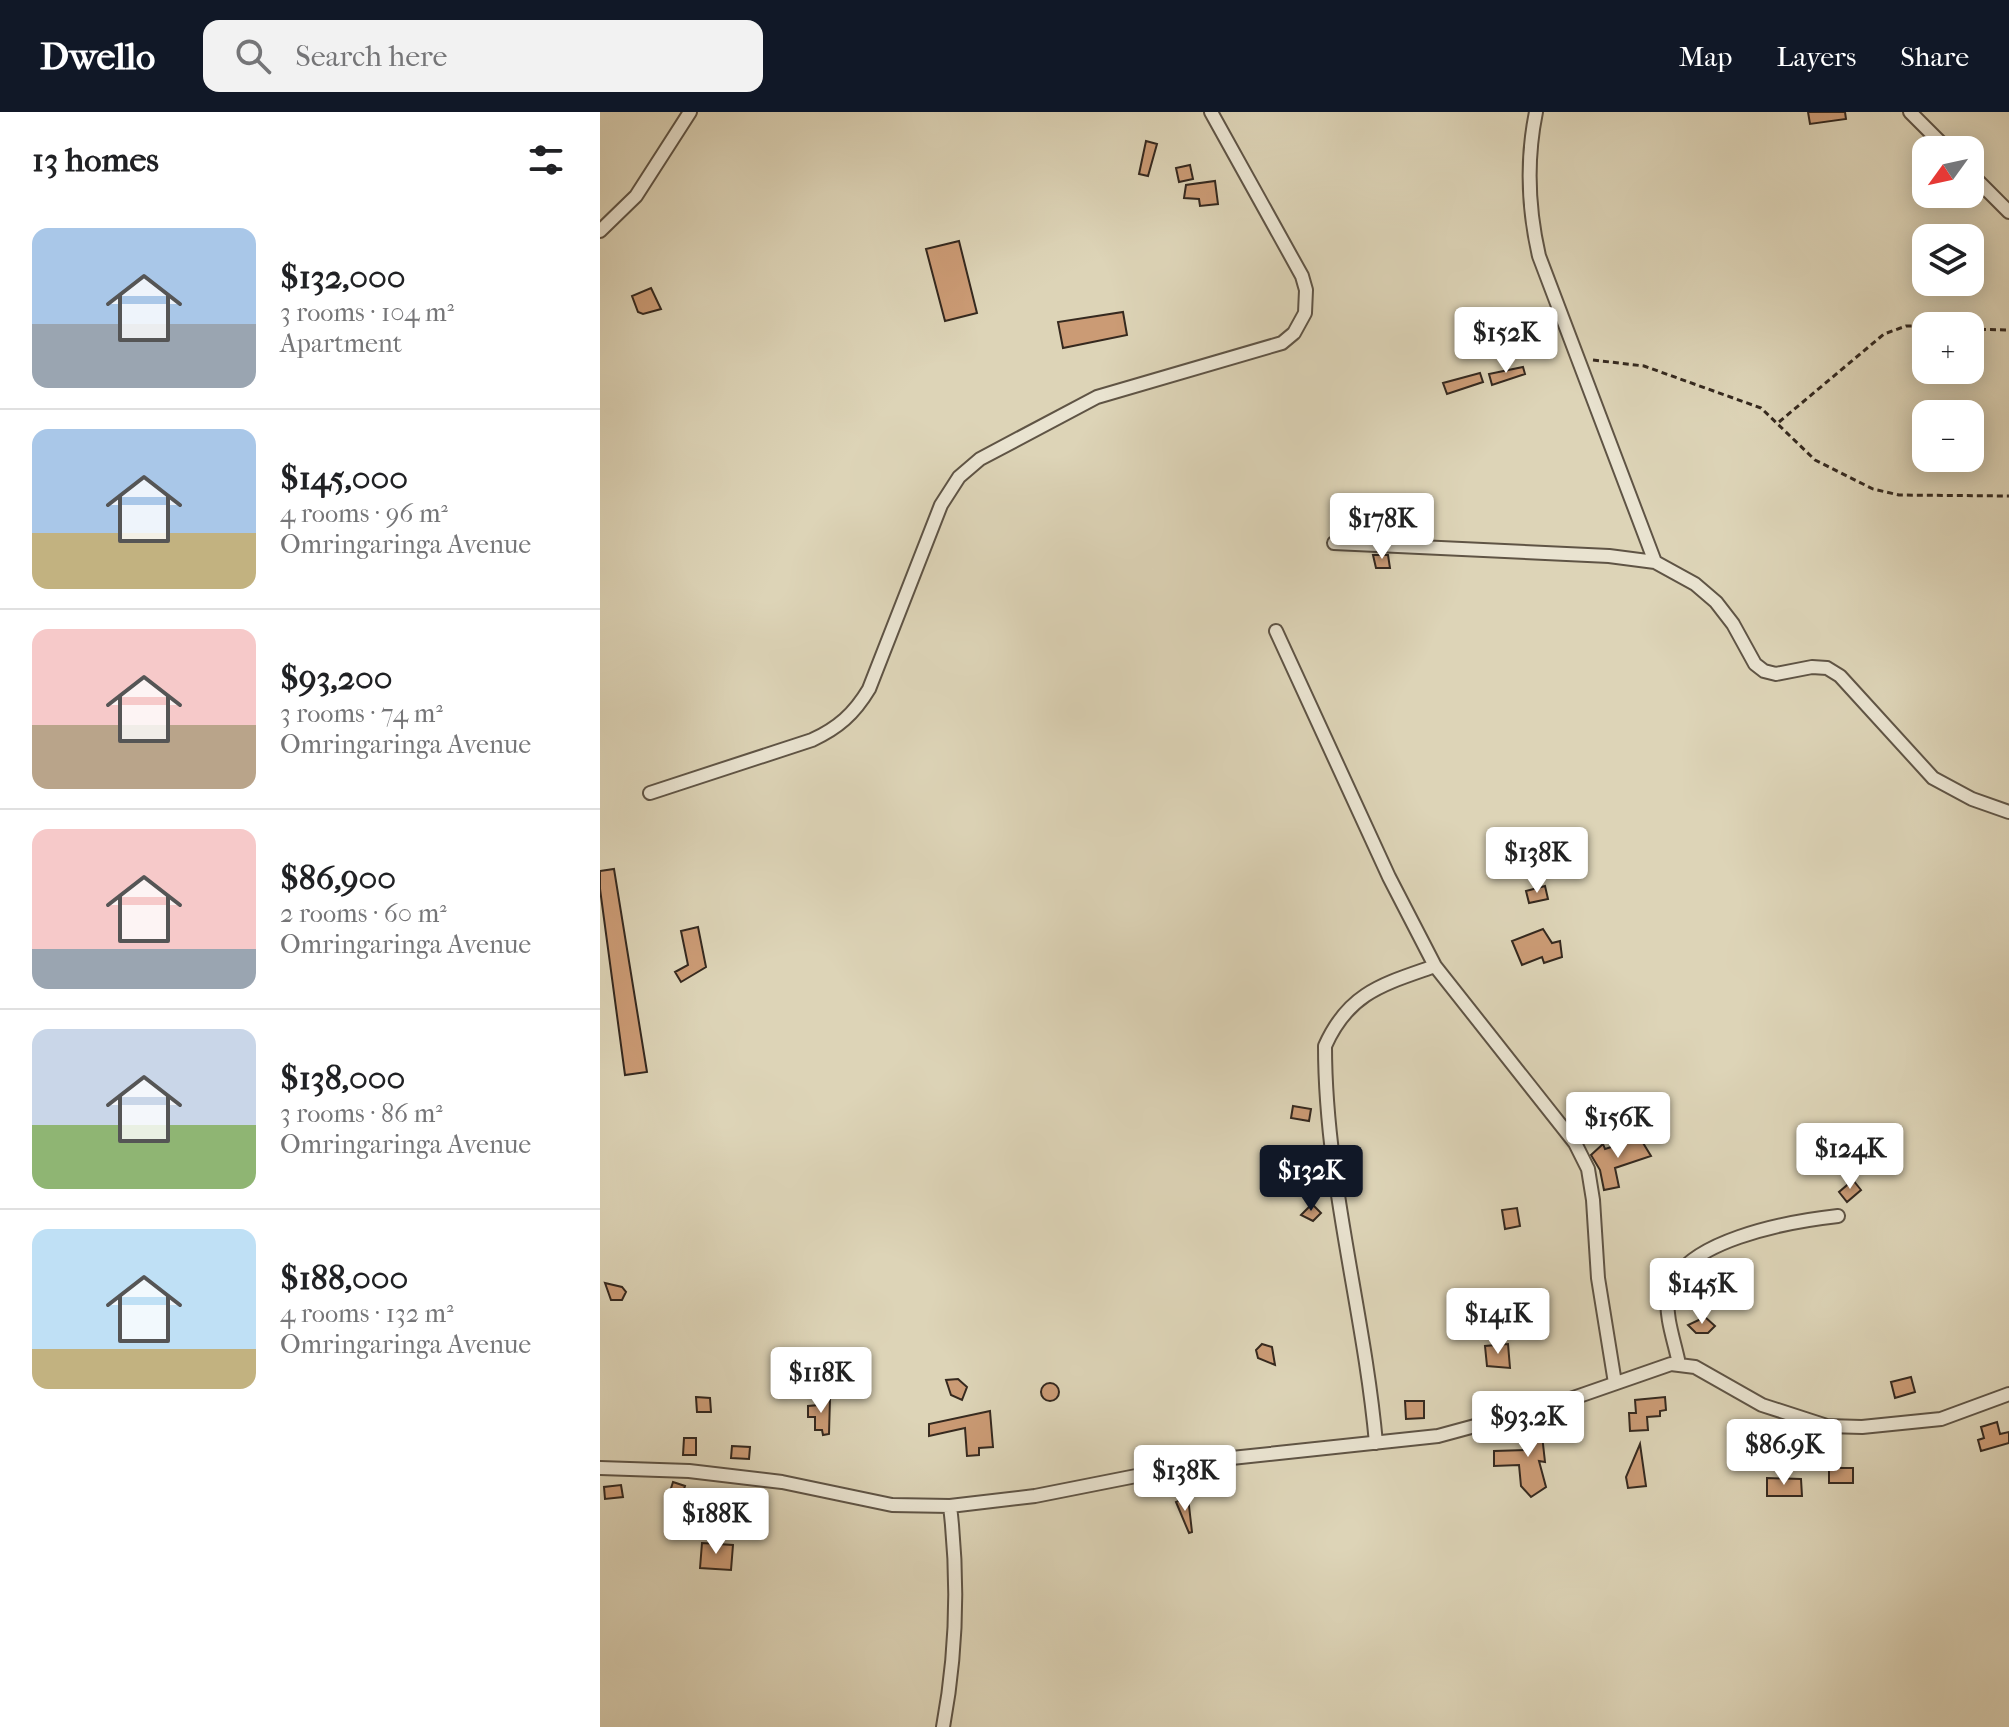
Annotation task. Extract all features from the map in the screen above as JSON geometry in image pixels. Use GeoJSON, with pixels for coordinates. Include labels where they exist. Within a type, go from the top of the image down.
{"type":"FeatureCollection","features":[{"type":"Feature","properties":{"kind":"street"},"geometry":{"type":"LineString","coordinates":[[600,231],[636,196],[690,112]]}},
{"type":"Feature","properties":{"kind":"street"},"geometry":{"type":"LineString","coordinates":[[650,793],[812,740],[831,731],[853,712],[869,689],[941,505],[949,489],[969,467],[1097,397],[1267,348],[1294,333],[1307,302],[1302,276],[1211,112]]}},
{"type":"Feature","properties":{"kind":"street"},"geometry":{"type":"LineString","coordinates":[[1536,112],[1529,177],[1530,218],[1539,256],[1655,562]]}},
{"type":"Feature","properties":{"kind":"street"},"geometry":{"type":"LineString","coordinates":[[1910,112],[1934,136]]}},
{"type":"Feature","properties":{"kind":"street"},"geometry":{"type":"LineString","coordinates":[[1984,187],[2009,212]]}},
{"type":"Feature","properties":{"kind":"street"},"geometry":{"type":"LineString","coordinates":[[1334,543],[1655,562],[1695,584],[1716,602],[1733,624],[1755,664],[1764,671],[1776,674],[1812,667],[1827,668],[1840,676],[1933,778],[2009,812]]}},
{"type":"Feature","properties":{"kind":"street"},"geometry":{"type":"LineString","coordinates":[[1276,631],[1389,877],[1435,966],[1575,1143],[1588,1169],[1598,1278],[1615,1383]]}},
{"type":"Feature","properties":{"kind":"street"},"geometry":{"type":"LineString","coordinates":[[1376,1443],[1369,1375],[1339,1208],[1325,1046],[1342,1015],[1365,994],[1435,966]]}},
{"type":"Feature","properties":{"kind":"street"},"geometry":{"type":"LineString","coordinates":[[1679,1364],[1668,1296],[1675,1279],[1695,1260],[1726,1242],[1758,1230],[1838,1216]]}},
{"type":"Feature","properties":{"kind":"street"},"geometry":{"type":"LineString","coordinates":[[600,1468],[689,1471],[782,1482],[892,1505],[950,1506],[1050,1493],[1222,1459],[1438,1436],[1679,1364],[1695,1367],[1762,1405],[1827,1426],[1862,1427],[1941,1419],[1975,1410],[2009,1394]]}},
{"type":"Feature","properties":{"kind":"street"},"geometry":{"type":"LineString","coordinates":[[943,1727],[953,1672],[957,1600],[950,1506]]}},
{"type":"Feature","properties":{"kind":"path"},"geometry":{"type":"LineString","coordinates":[[1779,422],[1884,334],[1912,326]]}},
{"type":"Feature","properties":{"kind":"path"},"geometry":{"type":"LineString","coordinates":[[1984,329],[2009,330]]}},
{"type":"Feature","properties":{"kind":"path"},"geometry":{"type":"LineString","coordinates":[[1576,359],[1657,370],[1761,408],[1779,422],[1815,460],[1873,489],[1899,495],[2009,496]]}},
{"type":"Feature","properties":{"kind":"building"},"geometry":{"type":"Polygon","coordinates":[[[1808,112],[1845,112],[1846,119],[1810,124],[1808,112]]]}},
{"type":"Feature","properties":{"kind":"building"},"geometry":{"type":"Polygon","coordinates":[[[1146,141],[1157,144],[1148,176],[1139,174],[1146,141]]]}},
{"type":"Feature","properties":{"kind":"building"},"geometry":{"type":"Polygon","coordinates":[[[1190,165],[1193,179],[1179,182],[1176,168],[1190,165]]]}},
{"type":"Feature","properties":{"kind":"building"},"geometry":{"type":"Polygon","coordinates":[[[1215,181],[1218,204],[1200,206],[1199,199],[1184,198],[1186,185],[1215,181]]]}},
{"type":"Feature","properties":{"kind":"building"},"geometry":{"type":"Polygon","coordinates":[[[959,241],[977,313],[945,321],[926,249],[959,241]]]}},
{"type":"Feature","properties":{"kind":"building"},"geometry":{"type":"Polygon","coordinates":[[[651,288],[661,309],[643,314],[638,312],[632,296],[651,288]]]}},
{"type":"Feature","properties":{"kind":"building"},"geometry":{"type":"Polygon","coordinates":[[[1123,312],[1127,335],[1063,348],[1058,322],[1123,312]]]}},
{"type":"Feature","properties":{"kind":"building"},"geometry":{"type":"Polygon","coordinates":[[[1523,367],[1525,374],[1492,385],[1489,374],[1523,367]]]}},
{"type":"Feature","properties":{"kind":"building"},"geometry":{"type":"Polygon","coordinates":[[[1480,373],[1483,382],[1447,394],[1443,383],[1480,373]]]}},
{"type":"Feature","properties":{"kind":"building"},"geometry":{"type":"Polygon","coordinates":[[[1373,555],[1388,555],[1390,568],[1376,568],[1373,555]]]}},
{"type":"Feature","properties":{"kind":"building"},"geometry":{"type":"Polygon","coordinates":[[[614,869],[647,1072],[625,1075],[600,889],[600,871],[614,869]]]}},
{"type":"Feature","properties":{"kind":"building"},"geometry":{"type":"Polygon","coordinates":[[[1545,886],[1548,899],[1529,903],[1526,891],[1545,886]]]}},
{"type":"Feature","properties":{"kind":"building"},"geometry":{"type":"Polygon","coordinates":[[[698,927],[706,967],[681,982],[675,972],[688,965],[681,931],[698,927]]]}},
{"type":"Feature","properties":{"kind":"building"},"geometry":{"type":"Polygon","coordinates":[[[1543,929],[1552,943],[1560,941],[1562,957],[1544,963],[1542,957],[1522,965],[1512,941],[1543,929]]]}},
{"type":"Feature","properties":{"kind":"building"},"geometry":{"type":"Polygon","coordinates":[[[1293,1106],[1311,1109],[1309,1121],[1291,1118],[1293,1106]]]}},
{"type":"Feature","properties":{"kind":"building"},"geometry":{"type":"Polygon","coordinates":[[[1640,1138],[1651,1156],[1615,1168],[1619,1187],[1604,1190],[1600,1170],[1591,1155],[1603,1144],[1605,1149],[1640,1138]]]}},
{"type":"Feature","properties":{"kind":"building"},"geometry":{"type":"Polygon","coordinates":[[[1853,1180],[1861,1190],[1847,1202],[1839,1192],[1853,1180]]]}},
{"type":"Feature","properties":{"kind":"building"},"geometry":{"type":"Polygon","coordinates":[[[1312,1204],[1321,1213],[1313,1221],[1301,1215],[1312,1204]]]}},
{"type":"Feature","properties":{"kind":"building"},"geometry":{"type":"Polygon","coordinates":[[[1517,1208],[1520,1226],[1505,1229],[1502,1210],[1517,1208]]]}},
{"type":"Feature","properties":{"kind":"building"},"geometry":{"type":"Polygon","coordinates":[[[605,1283],[622,1287],[626,1292],[622,1300],[611,1300],[605,1283]]]}},
{"type":"Feature","properties":{"kind":"building"},"geometry":{"type":"Polygon","coordinates":[[[1705,1317],[1715,1326],[1708,1333],[1696,1333],[1688,1325],[1705,1317]]]}},
{"type":"Feature","properties":{"kind":"building"},"geometry":{"type":"Polygon","coordinates":[[[1262,1344],[1272,1347],[1275,1365],[1258,1358],[1256,1350],[1262,1344]]]}},
{"type":"Feature","properties":{"kind":"building"},"geometry":{"type":"Polygon","coordinates":[[[1508,1344],[1510,1368],[1487,1366],[1485,1346],[1508,1344]]]}},
{"type":"Feature","properties":{"kind":"building"},"geometry":{"type":"Polygon","coordinates":[[[1911,1377],[1915,1392],[1895,1398],[1891,1382],[1911,1377]]]}},
{"type":"Feature","properties":{"kind":"building"},"geometry":{"type":"Polygon","coordinates":[[[958,1379],[967,1387],[962,1400],[951,1395],[946,1380],[958,1379]]]}},
{"type":"Feature","properties":{"kind":"building"},"geometry":{"type":"Polygon","coordinates":[[[1050,1383],[1059,1392],[1050,1401],[1041,1392],[1050,1383]]]}},
{"type":"Feature","properties":{"kind":"building"},"geometry":{"type":"Polygon","coordinates":[[[696,1397],[710,1398],[711,1412],[697,1412],[696,1397]]]}},
{"type":"Feature","properties":{"kind":"building"},"geometry":{"type":"Polygon","coordinates":[[[1665,1397],[1666,1410],[1660,1411],[1660,1416],[1647,1417],[1648,1430],[1630,1431],[1629,1413],[1636,1413],[1635,1400],[1665,1397]]]}},
{"type":"Feature","properties":{"kind":"building"},"geometry":{"type":"Polygon","coordinates":[[[830,1398],[829,1434],[823,1435],[822,1430],[815,1430],[815,1417],[808,1417],[808,1406],[819,1405],[818,1400],[830,1398]]]}},
{"type":"Feature","properties":{"kind":"building"},"geometry":{"type":"Polygon","coordinates":[[[1405,1401],[1424,1401],[1424,1418],[1406,1419],[1405,1401]]]}},
{"type":"Feature","properties":{"kind":"building"},"geometry":{"type":"Polygon","coordinates":[[[990,1411],[993,1447],[979,1448],[979,1455],[967,1456],[965,1428],[929,1436],[929,1424],[990,1411]]]}},
{"type":"Feature","properties":{"kind":"building"},"geometry":{"type":"Polygon","coordinates":[[[1540,1418],[1541,1421],[1546,1419],[1550,1433],[1542,1435],[1545,1462],[1539,1461],[1546,1487],[1531,1497],[1521,1486],[1519,1465],[1494,1466],[1494,1451],[1529,1450],[1532,1439],[1528,1424],[1540,1418]]]}},
{"type":"Feature","properties":{"kind":"building"},"geometry":{"type":"Polygon","coordinates":[[[1997,1422],[2000,1434],[2009,1432],[2009,1443],[1981,1451],[1978,1440],[1984,1438],[1981,1427],[1997,1422]]]}},
{"type":"Feature","properties":{"kind":"building"},"geometry":{"type":"Polygon","coordinates":[[[684,1438],[696,1438],[696,1455],[683,1455],[684,1438]]]}},
{"type":"Feature","properties":{"kind":"building"},"geometry":{"type":"Polygon","coordinates":[[[1640,1444],[1646,1486],[1628,1488],[1626,1477],[1640,1444]]]}},
{"type":"Feature","properties":{"kind":"building"},"geometry":{"type":"Polygon","coordinates":[[[732,1446],[750,1447],[749,1459],[731,1458],[732,1446]]]}},
{"type":"Feature","properties":{"kind":"building"},"geometry":{"type":"Polygon","coordinates":[[[1829,1468],[1853,1468],[1853,1483],[1829,1483],[1829,1468]]]}},
{"type":"Feature","properties":{"kind":"building"},"geometry":{"type":"Polygon","coordinates":[[[1767,1478],[1801,1479],[1802,1496],[1767,1496],[1767,1478]]]}},
{"type":"Feature","properties":{"kind":"building"},"geometry":{"type":"Polygon","coordinates":[[[673,1482],[685,1486],[678,1508],[666,1504],[673,1482]]]}},
{"type":"Feature","properties":{"kind":"building"},"geometry":{"type":"Polygon","coordinates":[[[621,1485],[623,1497],[605,1499],[604,1487],[621,1485]]]}},
{"type":"Feature","properties":{"kind":"building"},"geometry":{"type":"Polygon","coordinates":[[[1188,1497],[1192,1532],[1189,1533],[1176,1502],[1188,1497]]]}},
{"type":"Feature","properties":{"kind":"building"},"geometry":{"type":"Polygon","coordinates":[[[702,1543],[733,1545],[731,1570],[700,1568],[702,1543]]]}}]}
